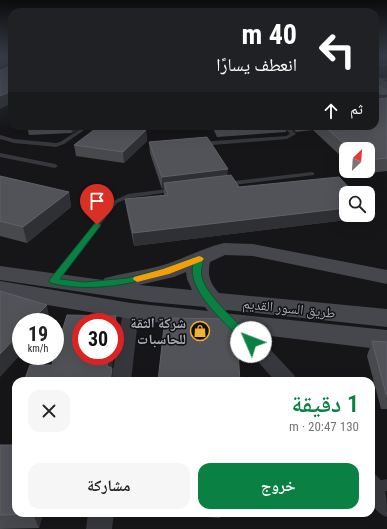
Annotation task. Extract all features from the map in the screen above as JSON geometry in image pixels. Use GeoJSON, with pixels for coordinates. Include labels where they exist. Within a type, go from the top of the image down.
{"type":"FeatureCollection","features":[{"type":"Feature","properties":{"kind":"main road"},"geometry":{"type":"LineString","coordinates":[[379,83],[387,96]]}},
{"type":"Feature","properties":{"kind":"main road"},"geometry":{"type":"LineString","coordinates":[[85,285],[113,283],[147,277],[172,270],[200,259],[208,254],[224,249],[253,250],[387,277]]}},
{"type":"Feature","properties":{"kind":"main road"},"geometry":{"type":"LineString","coordinates":[[200,259],[197,268],[197,279],[202,290],[231,323]]}},
{"type":"Feature","properties":{"kind":"main road","name":"طريق السور القديم"},"geometry":{"type":"LineString","coordinates":[[0,273],[212,300],[269,316],[387,340]]}},
{"type":"Feature","properties":{"kind":"main road","name":"طريق السور القديم"},"geometry":{"type":"LineString","coordinates":[[0,289],[131,311],[231,323],[269,316],[387,318]]}},
{"type":"Feature","properties":{"kind":"street"},"geometry":{"type":"LineString","coordinates":[[122,377],[131,311]]}},
{"type":"Feature","properties":{"kind":"street"},"geometry":{"type":"LineString","coordinates":[[231,323],[261,352],[283,377]]}},
{"type":"Feature","properties":{"kind":"street"},"geometry":{"type":"LineString","coordinates":[[99,529],[100,517]]}},
{"type":"Feature","properties":{"kind":"lane"},"geometry":{"type":"LineString","coordinates":[[0,137],[14,141],[56,145],[82,130]]}},
{"type":"Feature","properties":{"kind":"lane"},"geometry":{"type":"LineString","coordinates":[[193,144],[287,137],[293,134],[289,130]]}},
{"type":"Feature","properties":{"kind":"lane"},"geometry":{"type":"LineString","coordinates":[[0,155],[55,166]]}},
{"type":"Feature","properties":{"kind":"lane"},"geometry":{"type":"LineString","coordinates":[[220,185],[312,174]]}},
{"type":"Feature","properties":{"kind":"lane"},"geometry":{"type":"LineString","coordinates":[[54,281],[115,202],[128,196],[182,189]]}},
{"type":"Feature","properties":{"kind":"building"},"geometry":{"type":"Polygon","coordinates":[[[0,81],[8,81],[8,93],[0,96],[0,81]]]}},
{"type":"Feature","properties":{"kind":"building"},"geometry":{"type":"Polygon","coordinates":[[[379,86],[387,91],[387,94],[379,94],[379,86]]]}},
{"type":"Feature","properties":{"kind":"building"},"geometry":{"type":"Polygon","coordinates":[[[387,98],[387,158],[375,159],[375,142],[342,142],[329,130],[379,130],[379,99],[387,98]]]}},
{"type":"Feature","properties":{"kind":"building"},"geometry":{"type":"Polygon","coordinates":[[[94,130],[146,130],[123,152],[74,145],[94,130]]]}},
{"type":"Feature","properties":{"kind":"building"},"geometry":{"type":"Polygon","coordinates":[[[207,137],[228,169],[162,177],[149,142],[207,137]]]}},
{"type":"Feature","properties":{"kind":"building"},"geometry":{"type":"Polygon","coordinates":[[[231,175],[239,187],[339,177],[347,186],[339,186],[339,209],[133,233],[125,199],[168,195],[164,183],[231,175]]]}},
{"type":"Feature","properties":{"kind":"building"},"geometry":{"type":"Polygon","coordinates":[[[0,176],[69,192],[23,227],[0,221],[0,176]]]}},
{"type":"Feature","properties":{"kind":"building"},"geometry":{"type":"Polygon","coordinates":[[[0,291],[47,305],[39,313],[12,313],[12,341],[0,354],[0,291]]]}},
{"type":"Feature","properties":{"kind":"building"},"geometry":{"type":"Polygon","coordinates":[[[67,315],[72,315],[72,365],[107,365],[112,368],[111,377],[26,377],[30,365],[64,365],[64,325],[67,315]]]}},
{"type":"Feature","properties":{"kind":"building"},"geometry":{"type":"Polygon","coordinates":[[[165,318],[230,319],[236,325],[240,377],[158,377],[165,318]]]}},
{"type":"Feature","properties":{"kind":"building"},"geometry":{"type":"Polygon","coordinates":[[[372,341],[387,342],[387,394],[386,394],[372,341]]]}},
{"type":"Feature","properties":{"kind":"building"},"geometry":{"type":"Polygon","coordinates":[[[0,445],[12,445],[12,515],[0,515],[0,445]]]}},
{"type":"Feature","properties":{"kind":"slow traffic"},"geometry":{"type":"LineString","coordinates":[[137,279],[166,272],[199,259]]}},
{"type":"Feature","properties":{"kind":"place","name":"شركة الثقة للحاسبات"},"geometry":{"type":"Point","coordinates":[200,331]}},
{"type":"Feature","properties":{"kind":"route"},"geometry":{"type":"LineString","coordinates":[[97,225],[54,281],[85,285],[127,281],[166,272],[200,259],[197,268],[197,279],[202,290],[231,323],[251,342]]}}]}
